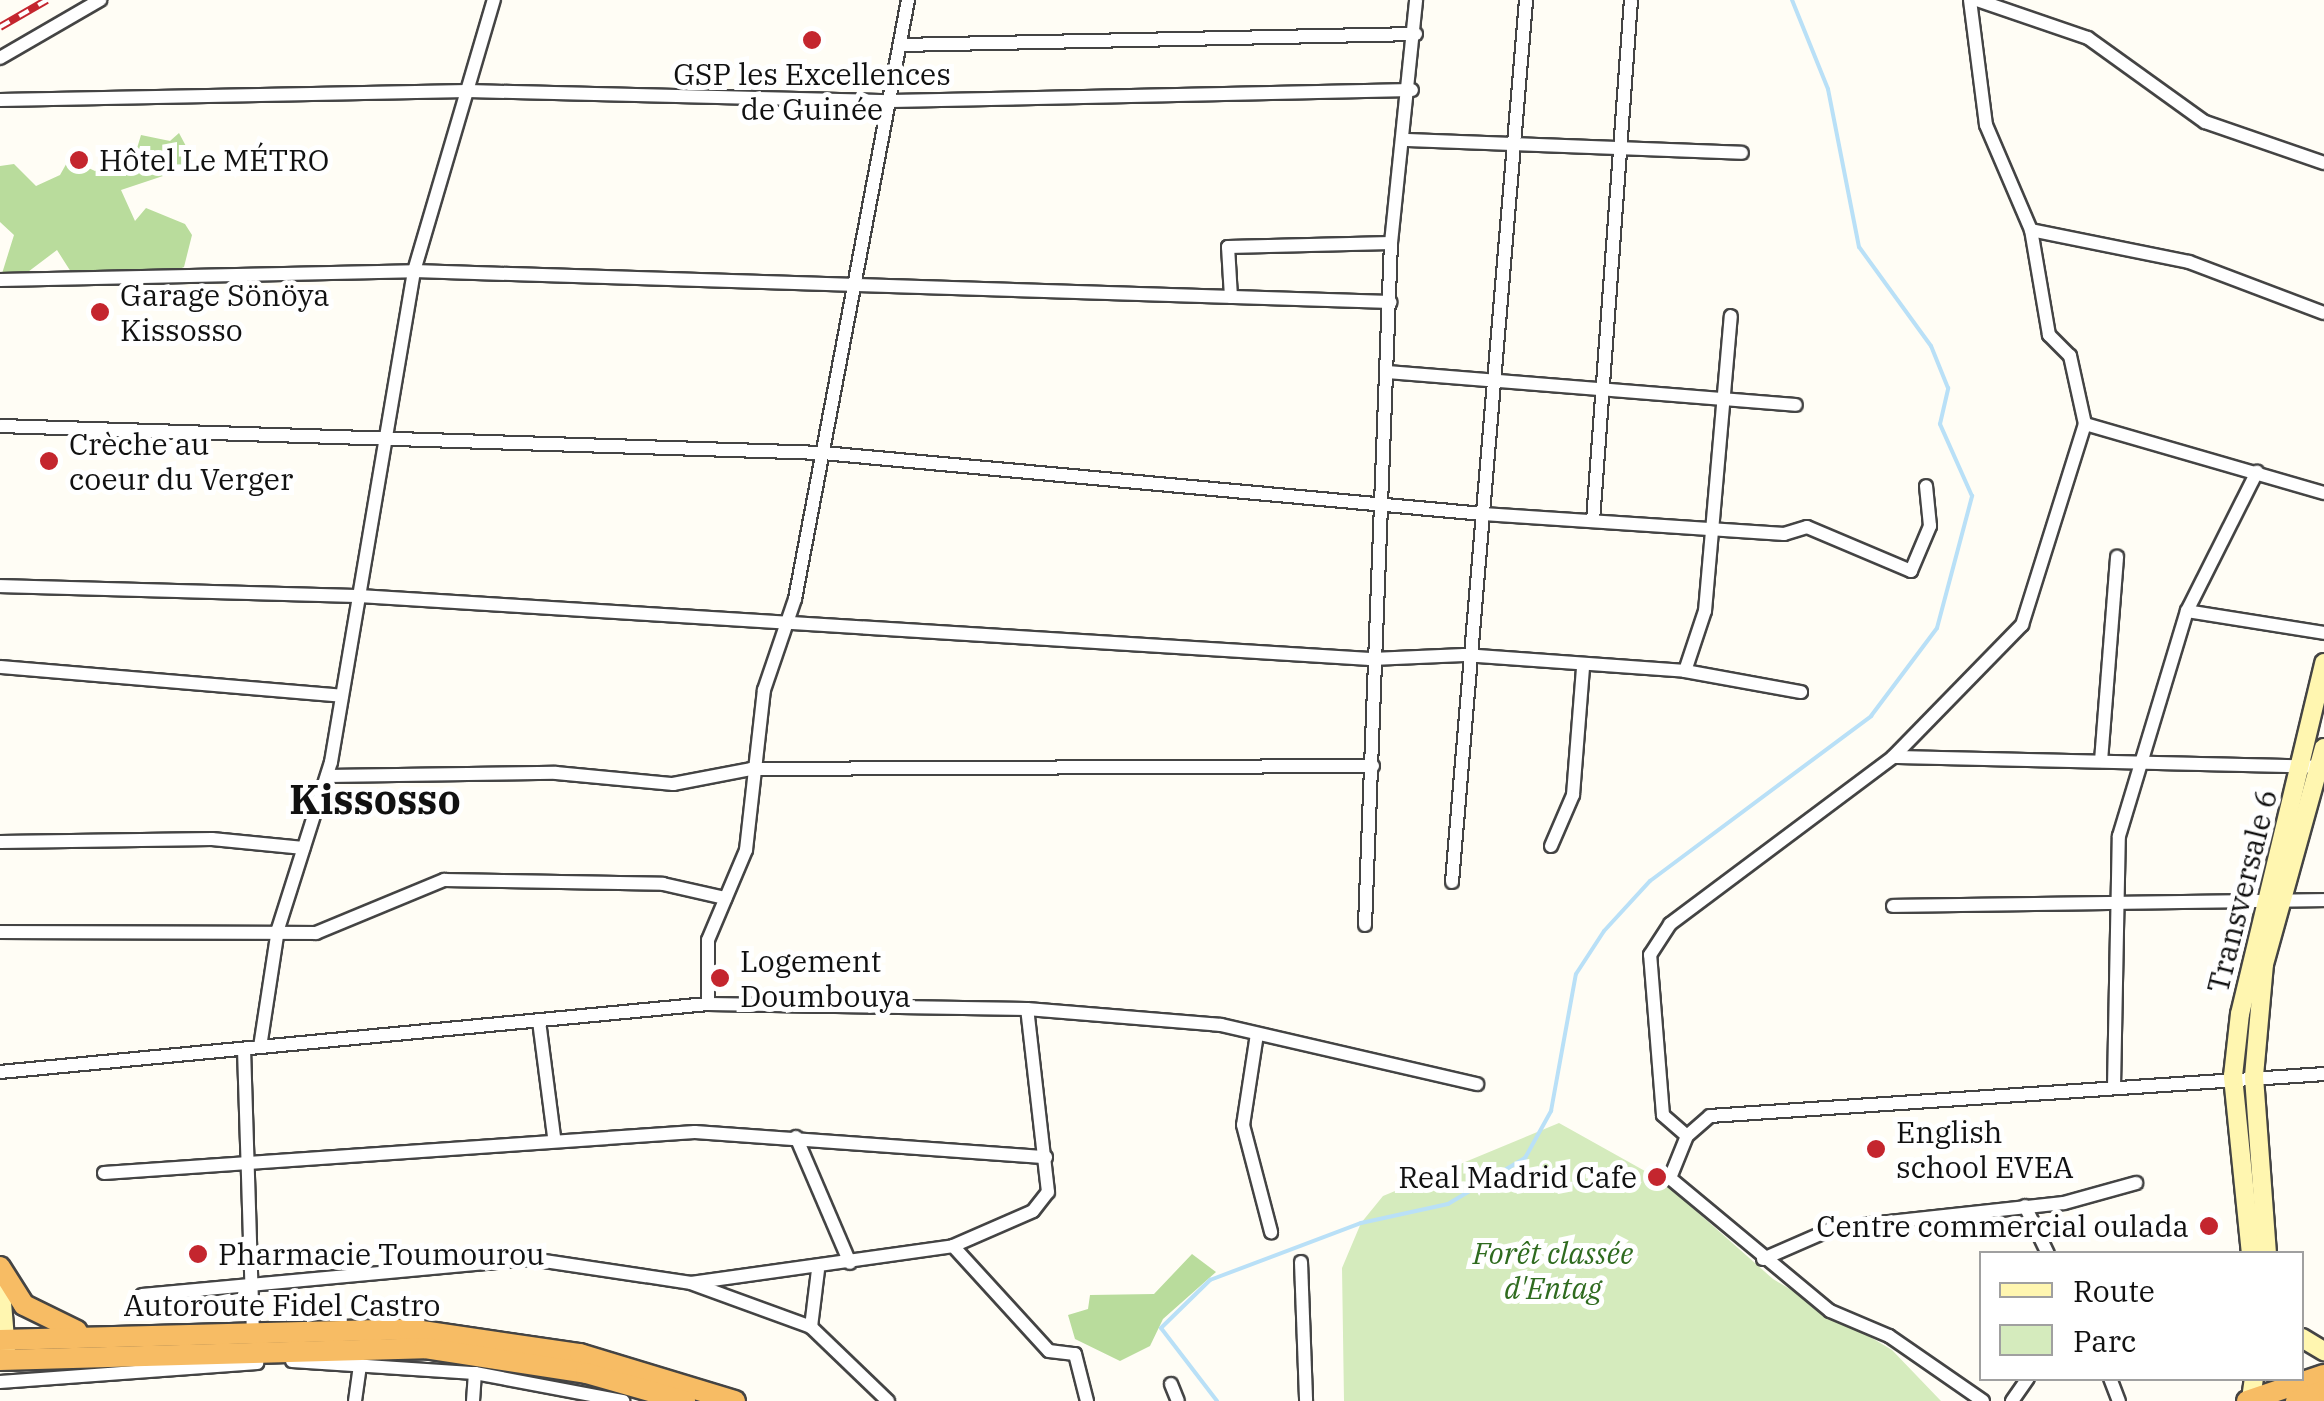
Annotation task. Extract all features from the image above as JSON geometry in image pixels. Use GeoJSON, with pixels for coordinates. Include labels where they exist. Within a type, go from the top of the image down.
{"type":"FeatureCollection","features":[{"type":"Feature","properties":{"kind":"highway"},"geometry":{"type":"LineString","coordinates":[[0,1267],[40,1316],[99,1336]]}},
{"type":"Feature","properties":{"kind":"highway","name":"Autoroute Fidel Castro"},"geometry":{"type":"LineString","coordinates":[[3,1350],[99,1336],[253,1330],[483,1336],[638,1367],[735,1401]]}},
{"type":"Feature","properties":{"kind":"highway","name":"Autoroute Fidel Castro"},"geometry":{"type":"LineString","coordinates":[[3,1350],[425,1348],[572,1370],[685,1401]]}},
{"type":"Feature","properties":{"kind":"highway"},"geometry":{"type":"LineString","coordinates":[[2251,1395],[2302,1381]]}},
{"type":"Feature","properties":{"kind":"highway"},"geometry":{"type":"LineString","coordinates":[[2296,1401],[2324,1391]]}},
{"type":"Feature","properties":{"kind":"main road","name":"Transversale 6"},"geometry":{"type":"LineString","coordinates":[[2315,767],[2324,663]]}},
{"type":"Feature","properties":{"kind":"main road","name":"Transversale 6"},"geometry":{"type":"LineString","coordinates":[[2251,1251],[2234,1076],[2272,897],[2324,748]]}},
{"type":"Feature","properties":{"kind":"main road","name":"Transversale 6"},"geometry":{"type":"LineString","coordinates":[[2266,1251],[2254,1076],[2272,897]]}},
{"type":"Feature","properties":{"kind":"main road"},"geometry":{"type":"LineString","coordinates":[[0,1279],[3,1350]]}},
{"type":"Feature","properties":{"kind":"street"},"geometry":{"type":"LineString","coordinates":[[0,58],[100,0]]}},
{"type":"Feature","properties":{"kind":"street"},"geometry":{"type":"LineString","coordinates":[[260,1047],[278,929],[326,776],[342,696],[414,271],[494,0]]}},
{"type":"Feature","properties":{"kind":"street"},"geometry":{"type":"LineString","coordinates":[[708,1004],[708,940],[746,850],[751,769],[861,284],[908,0]]}},
{"type":"Feature","properties":{"kind":"street"},"geometry":{"type":"LineString","coordinates":[[1365,925],[1372,766],[1370,659],[1391,243],[1407,140],[1416,0]]}},
{"type":"Feature","properties":{"kind":"street"},"geometry":{"type":"LineString","coordinates":[[1452,882],[1474,656],[1526,0]]}},
{"type":"Feature","properties":{"kind":"street"},"geometry":{"type":"LineString","coordinates":[[1592,521],[1631,0]]}},
{"type":"Feature","properties":{"kind":"street"},"geometry":{"type":"LineString","coordinates":[[1687,1136],[1663,1114],[1650,955],[1670,924],[1893,757],[2022,625],[2085,424],[2070,356],[2050,335],[2032,230],[1986,124],[1973,0],[2088,38],[2191,114],[2324,163]]}},
{"type":"Feature","properties":{"kind":"street"},"geometry":{"type":"LineString","coordinates":[[900,45],[1416,34]]}},
{"type":"Feature","properties":{"kind":"street"},"geometry":{"type":"LineString","coordinates":[[0,100],[468,91],[891,101],[1412,90]]}},
{"type":"Feature","properties":{"kind":"street"},"geometry":{"type":"LineString","coordinates":[[1407,140],[1621,153],[1742,153]]}},
{"type":"Feature","properties":{"kind":"street"},"geometry":{"type":"LineString","coordinates":[[2032,230],[2189,262],[2324,313]]}},
{"type":"Feature","properties":{"kind":"street"},"geometry":{"type":"LineString","coordinates":[[1231,297],[1228,247],[1391,243]]}},
{"type":"Feature","properties":{"kind":"street"},"geometry":{"type":"LineString","coordinates":[[0,280],[414,271],[1391,302]]}},
{"type":"Feature","properties":{"kind":"street"},"geometry":{"type":"LineString","coordinates":[[1684,671],[1705,611],[1731,316]]}},
{"type":"Feature","properties":{"kind":"street"},"geometry":{"type":"LineString","coordinates":[[1387,372],[1496,383],[1604,386],[1723,402],[1796,405]]}},
{"type":"Feature","properties":{"kind":"street"},"geometry":{"type":"LineString","coordinates":[[2085,424],[2324,493]]}},
{"type":"Feature","properties":{"kind":"street"},"geometry":{"type":"LineString","coordinates":[[0,426],[384,432],[823,454],[1380,499],[1483,514],[1713,528],[1807,527],[1911,571],[1930,526],[1926,486]]}},
{"type":"Feature","properties":{"kind":"street"},"geometry":{"type":"LineString","coordinates":[[2114,1087],[2119,836],[2187,611],[2257,472]]}},
{"type":"Feature","properties":{"kind":"street"},"geometry":{"type":"LineString","coordinates":[[2101,761],[2118,558]]}},
{"type":"Feature","properties":{"kind":"street"},"geometry":{"type":"LineString","coordinates":[[0,586],[358,596],[783,628],[1370,659],[1474,656],[1583,668],[1684,671],[1801,692]]}},
{"type":"Feature","properties":{"kind":"street"},"geometry":{"type":"LineString","coordinates":[[2187,611],[2324,633]]}},
{"type":"Feature","properties":{"kind":"street"},"geometry":{"type":"LineString","coordinates":[[0,667],[342,696]]}},
{"type":"Feature","properties":{"kind":"street"},"geometry":{"type":"LineString","coordinates":[[1551,846],[1573,794],[1583,668]]}},
{"type":"Feature","properties":{"kind":"street"},"geometry":{"type":"LineString","coordinates":[[1893,757],[2315,767]]}},
{"type":"Feature","properties":{"kind":"street"},"geometry":{"type":"LineString","coordinates":[[326,776],[556,773],[673,784],[751,769],[1372,766]]}},
{"type":"Feature","properties":{"kind":"street"},"geometry":{"type":"LineString","coordinates":[[0,842],[212,839],[304,848]]}},
{"type":"Feature","properties":{"kind":"street"},"geometry":{"type":"LineString","coordinates":[[0,932],[344,926],[444,880],[663,884],[725,898]]}},
{"type":"Feature","properties":{"kind":"street"},"geometry":{"type":"LineString","coordinates":[[1893,906],[2272,897],[2324,900]]}},
{"type":"Feature","properties":{"kind":"street"},"geometry":{"type":"LineString","coordinates":[[0,1072],[708,1004],[1028,1009],[1256,1034],[1477,1084]]}},
{"type":"Feature","properties":{"kind":"street"},"geometry":{"type":"LineString","coordinates":[[691,1283],[818,1270],[953,1246],[1033,1211],[1048,1192],[1028,1009]]}},
{"type":"Feature","properties":{"kind":"street"},"geometry":{"type":"LineString","coordinates":[[539,1020],[554,1137]]}},
{"type":"Feature","properties":{"kind":"street"},"geometry":{"type":"LineString","coordinates":[[1256,1034],[1243,1125],[1271,1232]]}},
{"type":"Feature","properties":{"kind":"street"},"geometry":{"type":"LineString","coordinates":[[244,1049],[244,1158],[253,1330]]}},
{"type":"Feature","properties":{"kind":"street"},"geometry":{"type":"LineString","coordinates":[[1983,1401],[1889,1336],[1830,1311],[1670,1178],[1687,1136],[1710,1116],[2234,1076],[2324,1074]]}},
{"type":"Feature","properties":{"kind":"street"},"geometry":{"type":"LineString","coordinates":[[104,1173],[244,1158],[554,1137],[796,1137],[1046,1156]]}},
{"type":"Feature","properties":{"kind":"street"},"geometry":{"type":"LineString","coordinates":[[796,1137],[850,1263]]}},
{"type":"Feature","properties":{"kind":"street"},"geometry":{"type":"LineString","coordinates":[[1763,1259],[1834,1228],[2025,1206],[2136,1182]]}},
{"type":"Feature","properties":{"kind":"street"},"geometry":{"type":"LineString","coordinates":[[2025,1206],[2047,1251]]}},
{"type":"Feature","properties":{"kind":"street"},"geometry":{"type":"LineString","coordinates":[[953,1246],[1049,1351],[1075,1354],[1087,1401]]}},
{"type":"Feature","properties":{"kind":"street"},"geometry":{"type":"LineString","coordinates":[[142,1295],[531,1259],[691,1283],[811,1327],[888,1401]]}},
{"type":"Feature","properties":{"kind":"street"},"geometry":{"type":"LineString","coordinates":[[1301,1262],[1306,1401]]}},
{"type":"Feature","properties":{"kind":"street"},"geometry":{"type":"LineString","coordinates":[[811,1327],[818,1270]]}},
{"type":"Feature","properties":{"kind":"street"},"geometry":{"type":"LineString","coordinates":[[356,1401],[360,1364]]}},
{"type":"Feature","properties":{"kind":"street"},"geometry":{"type":"LineString","coordinates":[[0,1382],[202,1365],[360,1364],[475,1373],[623,1401]]}},
{"type":"Feature","properties":{"kind":"street"},"geometry":{"type":"LineString","coordinates":[[473,1401],[475,1373]]}},
{"type":"Feature","properties":{"kind":"street"},"geometry":{"type":"LineString","coordinates":[[1172,1384],[1178,1401]]}},
{"type":"Feature","properties":{"kind":"green space"},"geometry":{"type":"Polygon","coordinates":[[[179,133],[196,165],[121,190],[135,221],[146,208],[185,224],[192,235],[184,267],[150,282],[132,269],[71,272],[57,250],[8,287],[0,280],[14,235],[0,222],[0,166],[14,164],[36,186],[60,175],[69,159],[95,171],[135,155],[141,135],[170,141],[179,133]]]}},
{"type":"Feature","properties":{"kind":"green space","name":"Forêt classée d'Entag"},"geometry":{"type":"Polygon","coordinates":[[[1559,1123],[1661,1180],[1773,1279],[1892,1350],[1941,1401],[1344,1401],[1342,1268],[1361,1223],[1383,1196],[1559,1123]]]}},
{"type":"Feature","properties":{"kind":"green space"},"geometry":{"type":"Polygon","coordinates":[[[1192,1254],[1216,1272],[1163,1319],[1150,1346],[1120,1361],[1075,1339],[1068,1315],[1088,1309],[1090,1295],[1154,1294],[1192,1254]]]}},
{"type":"Feature","properties":{"kind":"waterway"},"geometry":{"type":"LineString","coordinates":[[1217,1401],[1161,1328],[1210,1280],[1361,1223],[1448,1204],[1525,1158],[1551,1111],[1576,974],[1604,931],[1650,881],[1871,716],[1937,628],[1972,496],[1940,424],[1948,388],[1931,346],[1859,247],[1828,89],[1792,0]]}},
{"type":"Feature","properties":{"kind":"railway"},"geometry":{"type":"LineString","coordinates":[[0,27],[47,0]]}},
{"type":"Feature","properties":{"kind":"place","name":"GSP les Excellences de Guinée"},"geometry":{"type":"Point","coordinates":[812,40]}},
{"type":"Feature","properties":{"kind":"place","name":"Hôtel Le MÉTRO"},"geometry":{"type":"Point","coordinates":[79,160]}},
{"type":"Feature","properties":{"kind":"place","name":"Garage Sönöya Kissosso"},"geometry":{"type":"Point","coordinates":[100,312]}},
{"type":"Feature","properties":{"kind":"place","name":"Crèche au coeur du Verger"},"geometry":{"type":"Point","coordinates":[49,461]}},
{"type":"Feature","properties":{"kind":"place","name":"Logement Doumbouya"},"geometry":{"type":"Point","coordinates":[720,978]}},
{"type":"Feature","properties":{"kind":"place","name":"English school EVEA"},"geometry":{"type":"Point","coordinates":[1876,1149]}},
{"type":"Feature","properties":{"kind":"place","name":"Real Madrid Cafe"},"geometry":{"type":"Point","coordinates":[1657,1177]}},
{"type":"Feature","properties":{"kind":"place","name":"Centre commercial oulada"},"geometry":{"type":"Point","coordinates":[2209,1226]}},
{"type":"Feature","properties":{"kind":"place","name":"Pharmacie Toumourou"},"geometry":{"type":"Point","coordinates":[198,1254]}},
{"type":"Feature","properties":{"kind":"district","name":"Kissosso"},"geometry":{"type":"Point","coordinates":[375,799]}}]}
